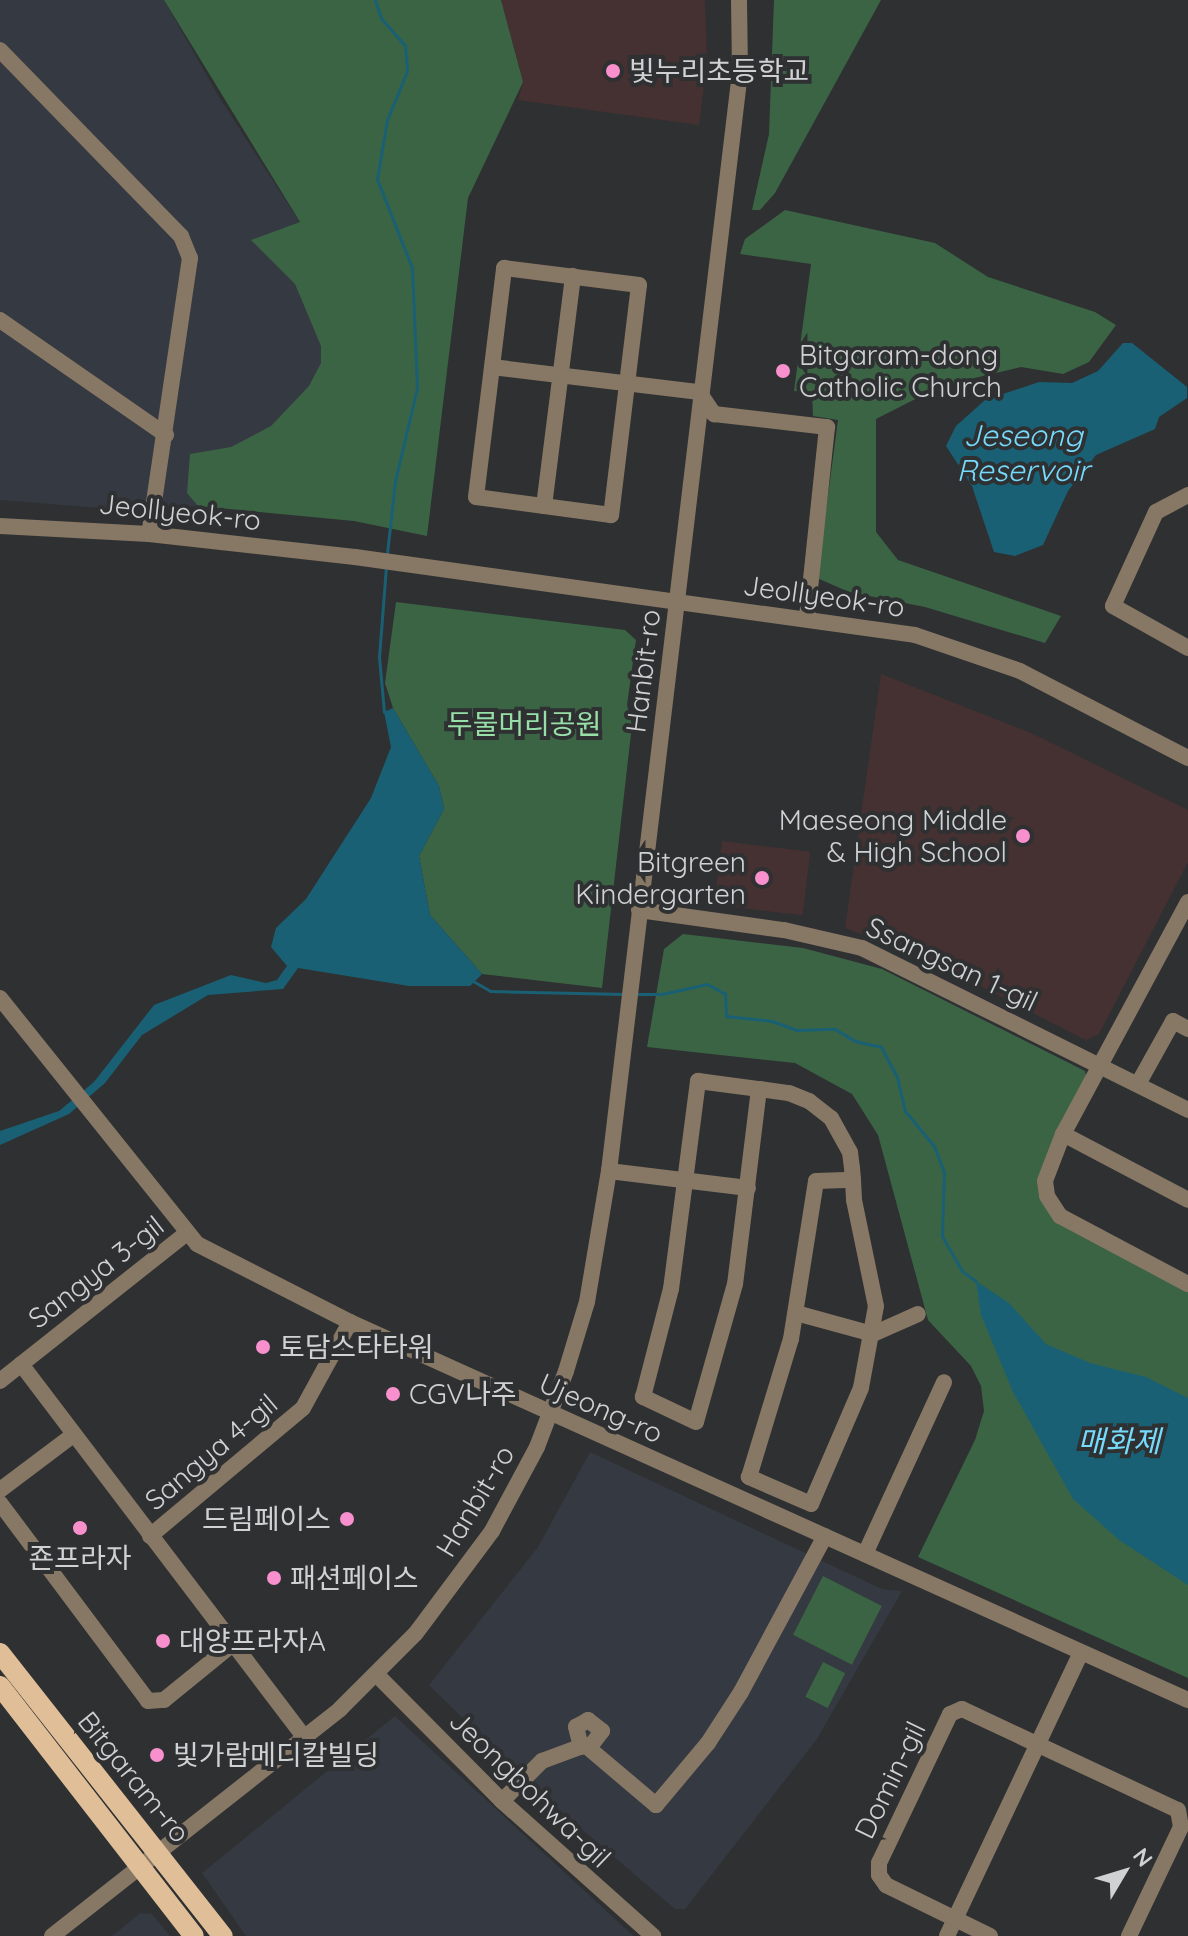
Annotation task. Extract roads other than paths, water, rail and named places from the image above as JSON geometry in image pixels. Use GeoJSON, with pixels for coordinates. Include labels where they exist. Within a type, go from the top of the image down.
{"type":"FeatureCollection","features":[{"type":"Feature","properties":{"kind":"main road","name":"Bitgaram-ro"},"geometry":{"type":"LineString","coordinates":[[0,1653],[223,1936]]}},
{"type":"Feature","properties":{"kind":"main road","name":"Bitgaram-ro"},"geometry":{"type":"LineString","coordinates":[[0,1686],[194,1936]]}},
{"type":"Feature","properties":{"kind":"street","name":"Hanbit-ro"},"geometry":{"type":"LineString","coordinates":[[52,1936],[304,1737],[376,1674],[449,1593],[492,1531],[550,1414],[587,1302],[609,1171],[678,603],[699,392],[740,72],[739,0]]}},
{"type":"Feature","properties":{"kind":"street"},"geometry":{"type":"LineString","coordinates":[[0,50],[181,236],[190,258],[188,295],[149,534]]}},
{"type":"Feature","properties":{"kind":"street"},"geometry":{"type":"LineString","coordinates":[[504,268],[573,276],[639,285],[611,515],[476,497],[504,268]]}},
{"type":"Feature","properties":{"kind":"street"},"geometry":{"type":"LineString","coordinates":[[544,506],[573,276]]}},
{"type":"Feature","properties":{"kind":"street"},"geometry":{"type":"LineString","coordinates":[[0,320],[166,435]]}},
{"type":"Feature","properties":{"kind":"street"},"geometry":{"type":"LineString","coordinates":[[492,367],[699,392],[714,414],[812,423],[830,430],[807,618]]}},
{"type":"Feature","properties":{"kind":"street"},"geometry":{"type":"LineString","coordinates":[[1188,495],[1156,512],[1113,606],[1188,648]]}},
{"type":"Feature","properties":{"kind":"street","name":"Jeollyeok-ro"},"geometry":{"type":"LineString","coordinates":[[0,526],[149,534],[355,557],[915,635],[998,662],[1188,758]]}},
{"type":"Feature","properties":{"kind":"street"},"geometry":{"type":"LineString","coordinates":[[1188,902],[1063,1134],[1045,1181],[1052,1207],[1188,1284]]}},
{"type":"Feature","properties":{"kind":"street","name":"Ssangsan 1-gil"},"geometry":{"type":"LineString","coordinates":[[639,910],[784,930],[862,948],[1188,1110]]}},
{"type":"Feature","properties":{"kind":"street","name":"Ujeong-ro"},"geometry":{"type":"LineString","coordinates":[[0,998],[187,1233],[221,1257],[350,1322],[550,1414],[1188,1700]]}},
{"type":"Feature","properties":{"kind":"street"},"geometry":{"type":"LineString","coordinates":[[1138,1084],[1173,1021],[1188,1029]]}},
{"type":"Feature","properties":{"kind":"street"},"geometry":{"type":"LineString","coordinates":[[759,1089],[728,1318],[696,1422],[643,1397],[671,1289],[698,1081],[759,1089],[798,1095],[831,1118],[846,1140],[875,1292],[873,1334],[861,1388],[811,1504],[749,1477],[777,1396],[796,1313],[816,1181],[853,1180]]}},
{"type":"Feature","properties":{"kind":"street"},"geometry":{"type":"LineString","coordinates":[[1063,1134],[1188,1200]]}},
{"type":"Feature","properties":{"kind":"street"},"geometry":{"type":"LineString","coordinates":[[609,1171],[748,1188]]}},
{"type":"Feature","properties":{"kind":"street","name":"Sangya 3-gil"},"geometry":{"type":"LineString","coordinates":[[0,1381],[187,1233]]}},
{"type":"Feature","properties":{"kind":"street"},"geometry":{"type":"LineString","coordinates":[[796,1313],[873,1334],[918,1314]]}},
{"type":"Feature","properties":{"kind":"street","name":"Sangya 4-gil"},"geometry":{"type":"LineString","coordinates":[[150,1536],[303,1408],[350,1322]]}},
{"type":"Feature","properties":{"kind":"street","name":"Sangya 4-gil"},"geometry":{"type":"LineString","coordinates":[[21,1364],[72,1436],[304,1737]]}},
{"type":"Feature","properties":{"kind":"street"},"geometry":{"type":"LineString","coordinates":[[865,1554],[944,1382]]}},
{"type":"Feature","properties":{"kind":"street"},"geometry":{"type":"LineString","coordinates":[[0,1490],[72,1436]]}},
{"type":"Feature","properties":{"kind":"street"},"geometry":{"type":"LineString","coordinates":[[0,1503],[148,1701],[164,1700],[233,1644]]}},
{"type":"Feature","properties":{"kind":"street"},"geometry":{"type":"LineString","coordinates":[[502,1801],[542,1761],[585,1747],[656,1805],[708,1743],[741,1692],[825,1536]]}},
{"type":"Feature","properties":{"kind":"street"},"geometry":{"type":"LineString","coordinates":[[947,1936],[1081,1653]]}},
{"type":"Feature","properties":{"kind":"street","name":"Jeongbohwa-gil"},"geometry":{"type":"LineString","coordinates":[[376,1674],[502,1801],[653,1936]]}},
{"type":"Feature","properties":{"kind":"street","name":"Domin-gil"},"geometry":{"type":"LineString","coordinates":[[990,1936],[886,1885],[879,1863],[950,1714],[962,1709],[1172,1805],[1182,1818],[1129,1936]]}},
{"type":"Feature","properties":{"kind":"water","name":"Jeseong Reservoir"},"geometry":{"type":"Polygon","coordinates":[[[1123,343],[1132,343],[1187,387],[1187,398],[1159,417],[1155,429],[1096,455],[1068,491],[1043,545],[1015,556],[994,552],[972,486],[946,446],[956,426],[985,400],[1039,382],[1072,383],[1098,371],[1123,343]]]}},
{"type":"Feature","properties":{"kind":"water"},"geometry":{"type":"Polygon","coordinates":[[[393,708],[439,786],[444,809],[419,856],[430,915],[482,974],[470,986],[409,986],[298,968],[283,989],[208,995],[142,1035],[105,1083],[69,1114],[0,1145],[0,1131],[59,1111],[94,1082],[154,1005],[231,975],[266,983],[277,980],[287,966],[271,947],[276,928],[306,899],[371,798],[391,747],[384,712],[393,708]]]}},
{"type":"Feature","properties":{"kind":"water","name":"매화제"},"geometry":{"type":"Polygon","coordinates":[[[976,1281],[1009,1303],[1046,1344],[1090,1363],[1146,1377],[1188,1398],[1188,1585],[1119,1540],[1073,1499],[1013,1392],[981,1315],[976,1281]]]}},
{"type":"Feature","properties":{"kind":"waterway"},"geometry":{"type":"LineString","coordinates":[[375,0],[381,18],[405,46],[407,71],[387,120],[377,179],[412,268],[417,388],[395,481],[387,554]]}},
{"type":"Feature","properties":{"kind":"waterway"},"geometry":{"type":"LineString","coordinates":[[384,712],[379,657],[386,566]]}},
{"type":"Feature","properties":{"kind":"waterway"},"geometry":{"type":"LineString","coordinates":[[473,981],[490,991],[624,994]]}},
{"type":"Feature","properties":{"kind":"waterway"},"geometry":{"type":"LineString","coordinates":[[635,994],[662,994],[707,984],[725,994],[726,1016],[772,1021],[797,1030],[835,1029],[855,1041],[881,1047],[897,1077],[905,1111],[934,1146],[944,1172],[942,1236],[962,1271],[976,1281]]}},
{"type":"Feature","properties":{"kind":"place","name":"빛누리초등학교"},"geometry":{"type":"Point","coordinates":[613,71]}},
{"type":"Feature","properties":{"kind":"place","name":"Bitgaram-dong Catholic Church"},"geometry":{"type":"Point","coordinates":[783,371]}},
{"type":"Feature","properties":{"kind":"place","name":"Maeseong Middle & High School"},"geometry":{"type":"Point","coordinates":[1023,836]}},
{"type":"Feature","properties":{"kind":"place","name":"Bitgreen Kindergarten"},"geometry":{"type":"Point","coordinates":[762,878]}},
{"type":"Feature","properties":{"kind":"place","name":"토담스타타워"},"geometry":{"type":"Point","coordinates":[263,1347]}},
{"type":"Feature","properties":{"kind":"place","name":"CGV나주"},"geometry":{"type":"Point","coordinates":[393,1394]}},
{"type":"Feature","properties":{"kind":"place","name":"드림페이스"},"geometry":{"type":"Point","coordinates":[347,1519]}},
{"type":"Feature","properties":{"kind":"place","name":"죤프라자"},"geometry":{"type":"Point","coordinates":[80,1528]}},
{"type":"Feature","properties":{"kind":"place","name":"패션페이스"},"geometry":{"type":"Point","coordinates":[274,1578]}},
{"type":"Feature","properties":{"kind":"place","name":"대양프라자A"},"geometry":{"type":"Point","coordinates":[163,1641]}},
{"type":"Feature","properties":{"kind":"place","name":"빛가람메디칼빌딩"},"geometry":{"type":"Point","coordinates":[157,1755]}},
{"type":"Feature","properties":{"kind":"park label","name":"두물머리공원"},"geometry":{"type":"Point","coordinates":[524,724]}}]}
